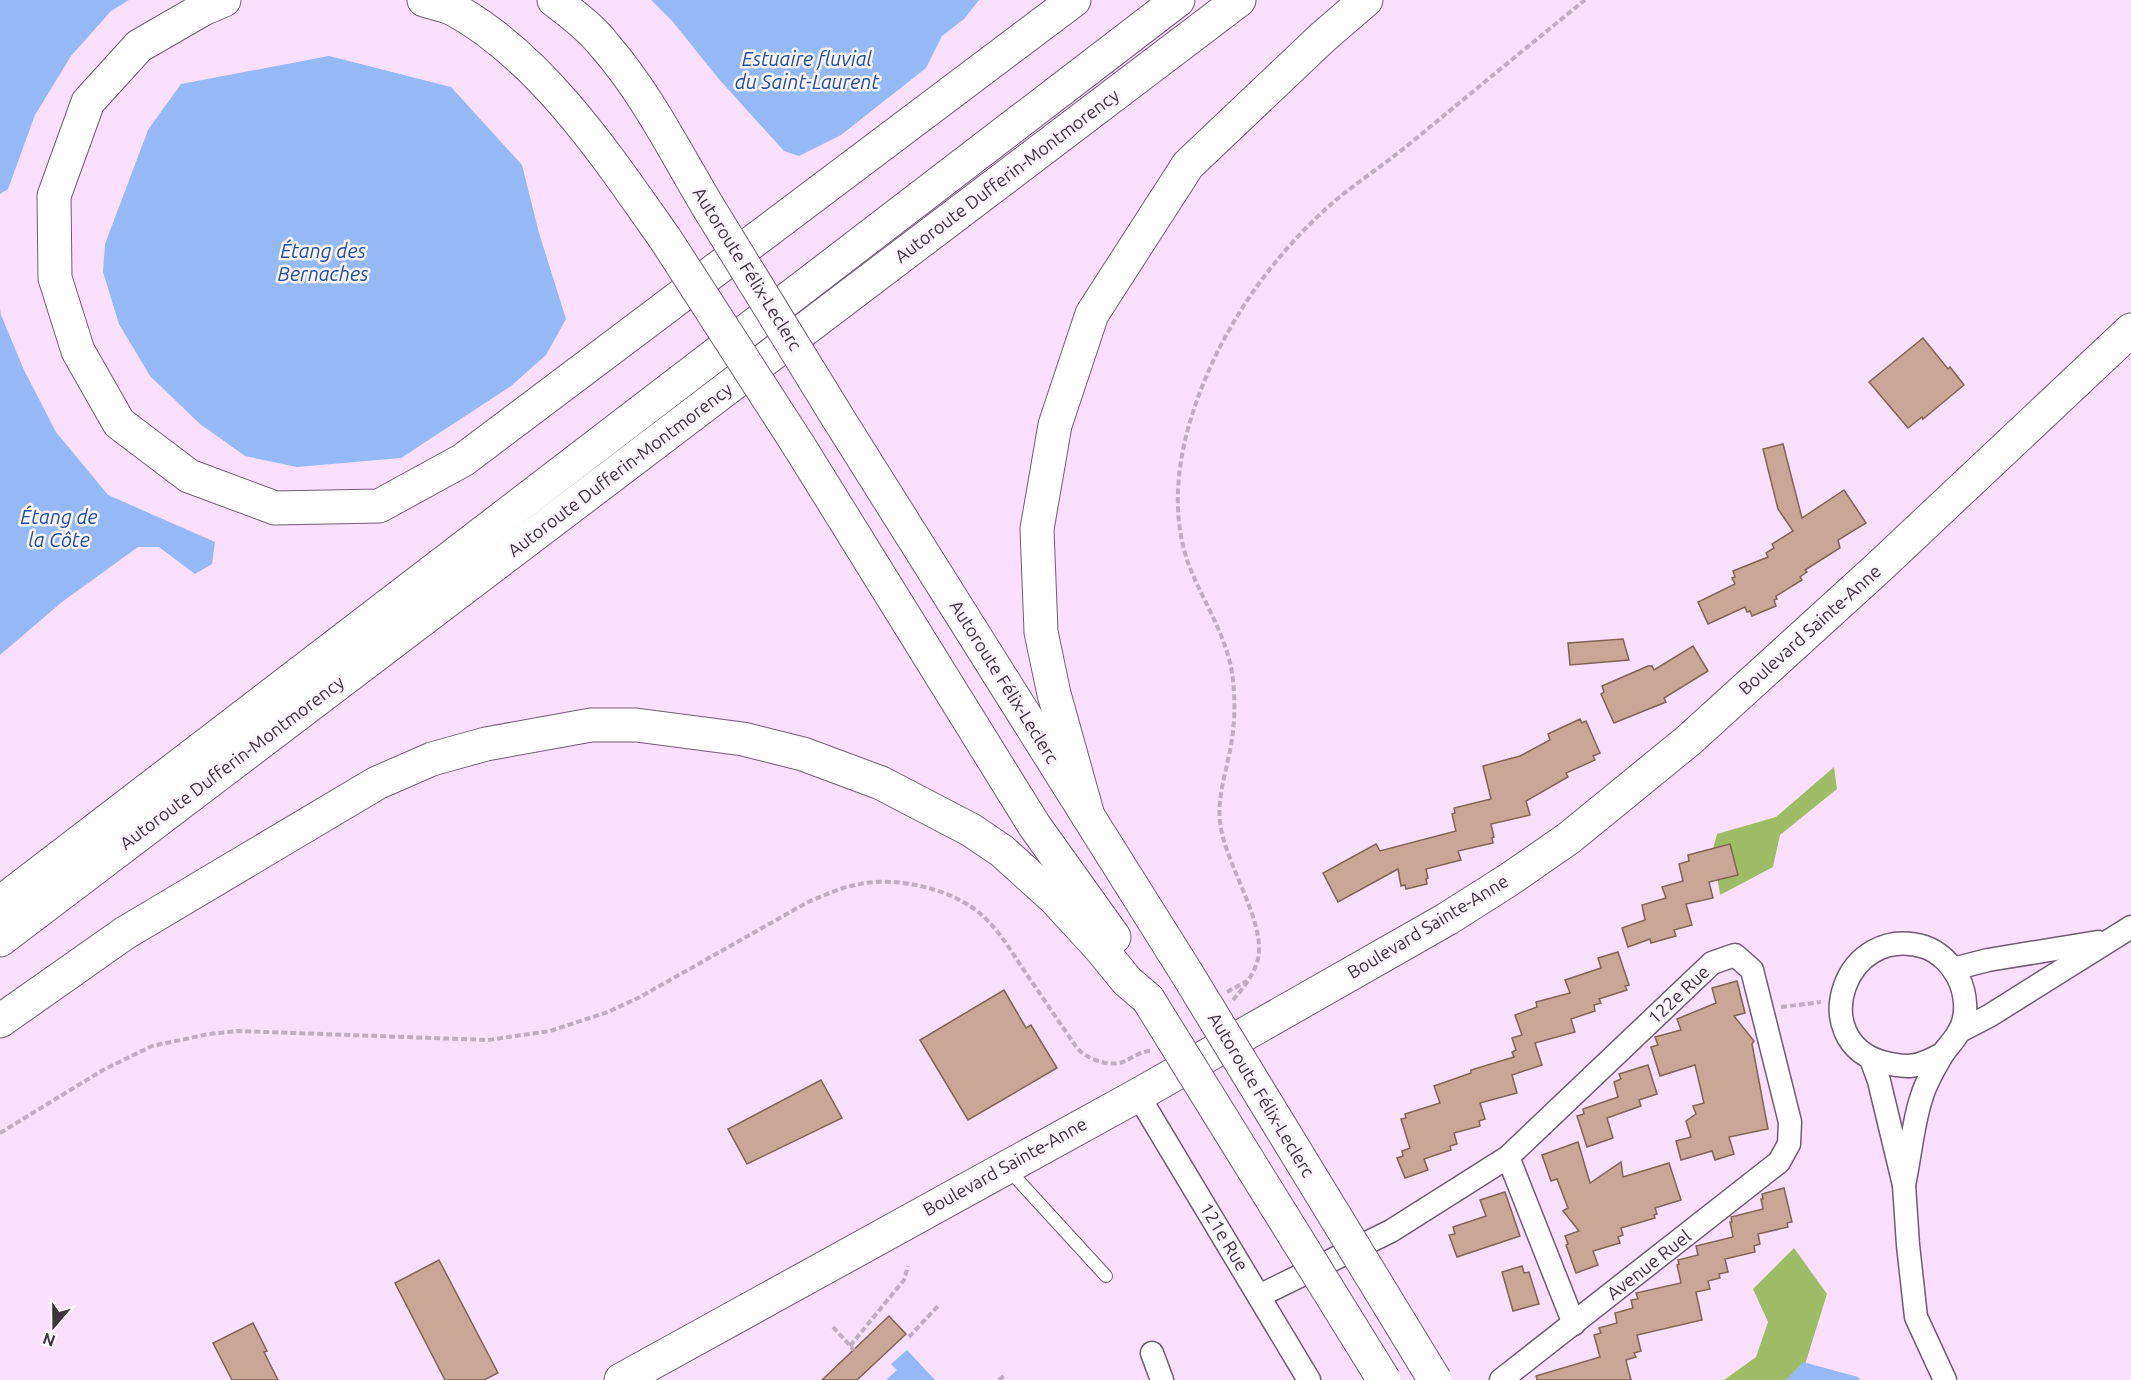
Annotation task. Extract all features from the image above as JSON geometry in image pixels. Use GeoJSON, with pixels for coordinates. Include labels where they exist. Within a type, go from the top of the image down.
{"type":"FeatureCollection","features":[{"type":"Feature","properties":{"kind":"main road"},"geometry":{"type":"LineString","coordinates":[[224,0],[203,9],[139,46],[88,102],[54,196],[55,278],[78,351],[119,423],[189,476],[275,508],[379,506],[463,460],[1074,0]]}},
{"type":"Feature","properties":{"kind":"main road"},"geometry":{"type":"LineString","coordinates":[[424,0],[453,9],[527,62],[608,157],[666,240],[799,446],[1034,825],[1111,931],[1148,999],[1384,1380]]}},
{"type":"Feature","properties":{"kind":"main road","name":"Autoroute Félix-Leclerc"},"geometry":{"type":"LineString","coordinates":[[554,0],[604,44],[626,71],[838,418],[1186,972],[1435,1380]]}},
{"type":"Feature","properties":{"kind":"main road","name":"Autoroute Dufferin-Montmorency"},"geometry":{"type":"LineString","coordinates":[[0,903],[1178,0]]}},
{"type":"Feature","properties":{"kind":"main road","name":"Autoroute Dufferin-Montmorency"},"geometry":{"type":"LineString","coordinates":[[0,940],[1239,0]]}},
{"type":"Feature","properties":{"kind":"main road"},"geometry":{"type":"LineString","coordinates":[[1088,816],[1054,694],[1041,632],[1037,530],[1055,425],[1092,314],[1188,165],[1323,37],[1366,0]]}},
{"type":"Feature","properties":{"kind":"main road","name":"Boulevard Sainte-Anne"},"geometry":{"type":"LineString","coordinates":[[621,1380],[1138,1095],[1447,919],[1569,838],[1689,740],[1878,568],[2131,330]]}},
{"type":"Feature","properties":{"kind":"main road"},"geometry":{"type":"LineString","coordinates":[[0,1021],[124,933],[377,783],[432,759],[486,744],[591,725],[636,725],[743,739],[803,754],[881,783],[971,830],[1002,851],[1055,899],[1127,981],[1148,999]]}},
{"type":"Feature","properties":{"kind":"street"},"geometry":{"type":"LineString","coordinates":[[1960,1031],[1989,1016],[2131,927]]}},
{"type":"Feature","properties":{"kind":"street"},"geometry":{"type":"LineString","coordinates":[[1953,969],[1988,960],[2108,940]]}},
{"type":"Feature","properties":{"kind":"street"},"geometry":{"type":"LineString","coordinates":[[1904,1185],[1922,1095],[1942,1054],[1960,1031],[1965,1016],[1965,999],[1961,983],[1953,969],[1942,957],[1920,946],[1895,944],[1879,948],[1864,956],[1853,968],[1845,983],[1841,999],[1842,1017],[1847,1034],[1857,1048],[1871,1059],[1902,1068],[1923,1064],[1942,1054]]}},
{"type":"Feature","properties":{"kind":"street","name":"122e Rue"},"geometry":{"type":"LineString","coordinates":[[1259,1296],[1391,1231],[1508,1157],[1712,963],[1735,955],[1752,970],[1790,1122],[1789,1144]]}},
{"type":"Feature","properties":{"kind":"street"},"geometry":{"type":"LineString","coordinates":[[1871,1059],[1879,1081],[1904,1185],[1916,1317],[1945,1380]]}},
{"type":"Feature","properties":{"kind":"street","name":"121e Rue"},"geometry":{"type":"LineString","coordinates":[[1138,1095],[1309,1380]]}},
{"type":"Feature","properties":{"kind":"street","name":"Avenue Ruel"},"geometry":{"type":"LineString","coordinates":[[1501,1380],[1779,1162],[1789,1144]]}},
{"type":"Feature","properties":{"kind":"street"},"geometry":{"type":"LineString","coordinates":[[1508,1157],[1574,1324]]}},
{"type":"Feature","properties":{"kind":"street"},"geometry":{"type":"LineString","coordinates":[[1152,1353],[1162,1380]]}},
{"type":"Feature","properties":{"kind":"lane"},"geometry":{"type":"LineString","coordinates":[[1006,1167],[1106,1276]]}},
{"type":"Feature","properties":{"kind":"path"},"geometry":{"type":"LineString","coordinates":[[1248,981],[1258,961],[1259,945],[1256,925],[1228,856],[1220,820],[1220,797],[1234,718],[1233,679],[1224,643],[1190,567],[1181,539],[1178,509],[1179,474],[1184,442],[1193,410],[1209,369],[1249,298],[1277,261],[1306,229],[1341,196],[1408,146],[1585,0]]}},
{"type":"Feature","properties":{"kind":"path"},"geometry":{"type":"LineString","coordinates":[[0,1133],[103,1070],[152,1046],[209,1034],[248,1031],[488,1040],[521,1036],[571,1025],[608,1012],[640,997],[808,902],[862,883],[913,884],[937,890],[963,902],[984,917],[1005,942],[1084,1056],[1119,1063],[1146,1051]]}},
{"type":"Feature","properties":{"kind":"path"},"geometry":{"type":"LineString","coordinates":[[1762,1010],[1841,999]]}},
{"type":"Feature","properties":{"kind":"path"},"geometry":{"type":"LineString","coordinates":[[850,1346],[904,1281],[908,1266]]}},
{"type":"Feature","properties":{"kind":"path"},"geometry":{"type":"LineString","coordinates":[[909,1337],[939,1305]]}},
{"type":"Feature","properties":{"kind":"path"},"geometry":{"type":"LineString","coordinates":[[833,1327],[854,1350]]}},
{"type":"Feature","properties":{"kind":"path"},"geometry":{"type":"LineString","coordinates":[[999,1380],[1005,1375]]}},
{"type":"Feature","properties":{"kind":"green space"},"geometry":{"type":"Polygon","coordinates":[[[1834,767],[1837,789],[1780,835],[1773,867],[1720,895],[1713,849],[1717,834],[1776,817],[1834,767]]]}},
{"type":"Feature","properties":{"kind":"green space"},"geometry":{"type":"Polygon","coordinates":[[[1794,1248],[1827,1294],[1803,1371],[1792,1380],[1724,1380],[1756,1357],[1768,1322],[1753,1289],[1794,1248]]]}},
{"type":"Feature","properties":{"kind":"water"},"geometry":{"type":"Polygon","coordinates":[[[0,0],[129,0],[111,11],[71,56],[35,115],[8,189],[0,194],[0,0]]]}},
{"type":"Feature","properties":{"kind":"water","name":"Estuaire fluvial du Saint-Laurent"},"geometry":{"type":"Polygon","coordinates":[[[651,0],[979,0],[964,19],[942,36],[926,68],[841,135],[799,156],[784,151],[718,78],[673,22],[651,0]]]}},
{"type":"Feature","properties":{"kind":"water","name":"Étang des Bernaches"},"geometry":{"type":"Polygon","coordinates":[[[329,56],[451,87],[522,165],[539,233],[566,319],[546,355],[511,386],[401,458],[297,467],[245,456],[200,424],[150,376],[119,324],[103,272],[105,244],[148,130],[181,84],[329,56]]]}},
{"type":"Feature","properties":{"kind":"water","name":"Étang de la Côte"},"geometry":{"type":"Polygon","coordinates":[[[0,309],[24,370],[56,432],[108,495],[215,542],[212,564],[195,574],[159,547],[138,547],[62,602],[0,655],[0,309]]]}},
{"type":"Feature","properties":{"kind":"water"},"geometry":{"type":"Polygon","coordinates":[[[907,1350],[935,1380],[886,1380],[897,1370],[891,1364],[907,1350]]]}},
{"type":"Feature","properties":{"kind":"water"},"geometry":{"type":"Polygon","coordinates":[[[1803,1362],[1858,1377],[1860,1380],[1786,1380],[1803,1362]]]}},
{"type":"Feature","properties":{"kind":"building"},"geometry":{"type":"Polygon","coordinates":[[[1923,338],[1964,385],[1923,419],[1922,417],[1908,428],[1869,382],[1923,338]]]}},
{"type":"Feature","properties":{"kind":"building"},"geometry":{"type":"Polygon","coordinates":[[[1783,444],[1802,518],[1844,490],[1866,523],[1838,540],[1840,548],[1805,570],[1807,572],[1800,577],[1802,580],[1776,596],[1777,599],[1774,600],[1776,606],[1752,616],[1745,607],[1708,624],[1698,602],[1735,584],[1732,578],[1735,577],[1733,571],[1768,557],[1766,553],[1774,548],[1772,544],[1793,531],[1778,509],[1763,449],[1783,444]]]}},
{"type":"Feature","properties":{"kind":"building"},"geometry":{"type":"Polygon","coordinates":[[[1623,639],[1629,660],[1570,665],[1568,643],[1623,639]]]}},
{"type":"Feature","properties":{"kind":"building"},"geometry":{"type":"Polygon","coordinates":[[[1693,646],[1708,671],[1664,698],[1666,702],[1614,723],[1601,694],[1604,692],[1602,686],[1648,666],[1652,666],[1654,670],[1693,646]]]}},
{"type":"Feature","properties":{"kind":"building"},"geometry":{"type":"Polygon","coordinates":[[[1580,719],[1582,723],[1586,721],[1600,753],[1593,756],[1595,760],[1566,773],[1568,777],[1526,801],[1530,815],[1491,824],[1493,843],[1458,851],[1461,860],[1426,869],[1427,884],[1406,889],[1405,885],[1401,886],[1398,869],[1338,902],[1323,873],[1376,844],[1380,851],[1456,831],[1452,814],[1455,813],[1454,808],[1491,799],[1483,766],[1520,756],[1550,740],[1548,734],[1580,719]]]}},
{"type":"Feature","properties":{"kind":"building"},"geometry":{"type":"Polygon","coordinates":[[[1730,844],[1738,875],[1709,882],[1713,898],[1686,904],[1692,925],[1674,930],[1676,936],[1651,943],[1650,939],[1628,947],[1622,928],[1645,920],[1642,905],[1666,898],[1662,887],[1683,881],[1679,864],[1689,861],[1688,855],[1730,844]]]}},
{"type":"Feature","properties":{"kind":"building"},"geometry":{"type":"Polygon","coordinates":[[[1618,952],[1629,985],[1625,986],[1627,990],[1599,999],[1601,1003],[1594,1005],[1595,1011],[1571,1019],[1575,1032],[1535,1043],[1542,1065],[1512,1075],[1517,1093],[1480,1103],[1485,1119],[1479,1121],[1480,1126],[1454,1133],[1457,1144],[1450,1146],[1451,1150],[1424,1159],[1428,1170],[1405,1178],[1397,1158],[1403,1156],[1402,1151],[1410,1148],[1401,1119],[1406,1118],[1405,1114],[1440,1103],[1434,1086],[1471,1073],[1471,1070],[1514,1057],[1512,1052],[1516,1050],[1512,1038],[1522,1035],[1515,1015],[1537,1007],[1536,1002],[1570,993],[1565,980],[1601,968],[1598,958],[1618,952]]]}},
{"type":"Feature","properties":{"kind":"building"},"geometry":{"type":"Polygon","coordinates":[[[1737,981],[1745,1013],[1734,1016],[1754,1041],[1752,1044],[1768,1129],[1729,1137],[1734,1154],[1715,1160],[1712,1151],[1681,1160],[1676,1141],[1691,1137],[1686,1121],[1696,1114],[1693,1106],[1704,1103],[1695,1065],[1660,1076],[1651,1047],[1658,1045],[1655,1037],[1681,1030],[1677,1019],[1716,1003],[1712,988],[1737,981]]]}},
{"type":"Feature","properties":{"kind":"building"},"geometry":{"type":"Polygon","coordinates":[[[1004,990],[1026,1028],[1031,1025],[1057,1068],[968,1120],[920,1040],[1004,990]]]}},
{"type":"Feature","properties":{"kind":"building"},"geometry":{"type":"Polygon","coordinates":[[[1648,1065],[1657,1094],[1639,1100],[1641,1106],[1607,1118],[1613,1138],[1587,1147],[1577,1116],[1584,1114],[1583,1109],[1618,1097],[1614,1082],[1621,1079],[1619,1074],[1648,1065]]]}},
{"type":"Feature","properties":{"kind":"building"},"geometry":{"type":"Polygon","coordinates":[[[821,1080],[842,1118],[747,1164],[728,1129],[821,1080]]]}},
{"type":"Feature","properties":{"kind":"building"},"geometry":{"type":"Polygon","coordinates":[[[1578,1142],[1590,1183],[1621,1162],[1623,1177],[1669,1163],[1681,1200],[1655,1208],[1657,1214],[1654,1215],[1655,1218],[1621,1228],[1623,1235],[1618,1237],[1620,1243],[1593,1251],[1598,1265],[1576,1273],[1565,1236],[1579,1231],[1563,1211],[1568,1208],[1557,1179],[1551,1181],[1542,1155],[1578,1142]]]}},
{"type":"Feature","properties":{"kind":"building"},"geometry":{"type":"Polygon","coordinates":[[[1784,1188],[1792,1222],[1787,1223],[1788,1227],[1758,1234],[1760,1244],[1754,1246],[1755,1252],[1725,1259],[1728,1272],[1719,1274],[1720,1278],[1708,1281],[1710,1289],[1696,1292],[1702,1320],[1637,1335],[1641,1351],[1634,1353],[1636,1357],[1626,1360],[1631,1380],[1537,1380],[1536,1376],[1600,1357],[1594,1335],[1601,1333],[1599,1328],[1617,1323],[1615,1313],[1633,1308],[1631,1300],[1638,1299],[1636,1293],[1681,1283],[1678,1260],[1698,1255],[1696,1246],[1733,1237],[1731,1217],[1763,1209],[1762,1194],[1784,1188]]]}},
{"type":"Feature","properties":{"kind":"building"},"geometry":{"type":"Polygon","coordinates":[[[1505,1192],[1520,1236],[1457,1257],[1449,1235],[1455,1234],[1453,1227],[1486,1216],[1480,1200],[1505,1192]]]}},
{"type":"Feature","properties":{"kind":"building"},"geometry":{"type":"Polygon","coordinates":[[[439,1260],[498,1373],[484,1380],[445,1380],[395,1283],[439,1260]]]}},
{"type":"Feature","properties":{"kind":"building"},"geometry":{"type":"Polygon","coordinates":[[[1522,1266],[1524,1273],[1529,1272],[1539,1304],[1513,1311],[1502,1272],[1522,1266]]]}},
{"type":"Feature","properties":{"kind":"building"},"geometry":{"type":"Polygon","coordinates":[[[889,1316],[906,1334],[857,1380],[822,1380],[889,1316]]]}},
{"type":"Feature","properties":{"kind":"building"},"geometry":{"type":"Polygon","coordinates":[[[253,1323],[278,1380],[232,1380],[213,1343],[253,1323]]]}}]}
